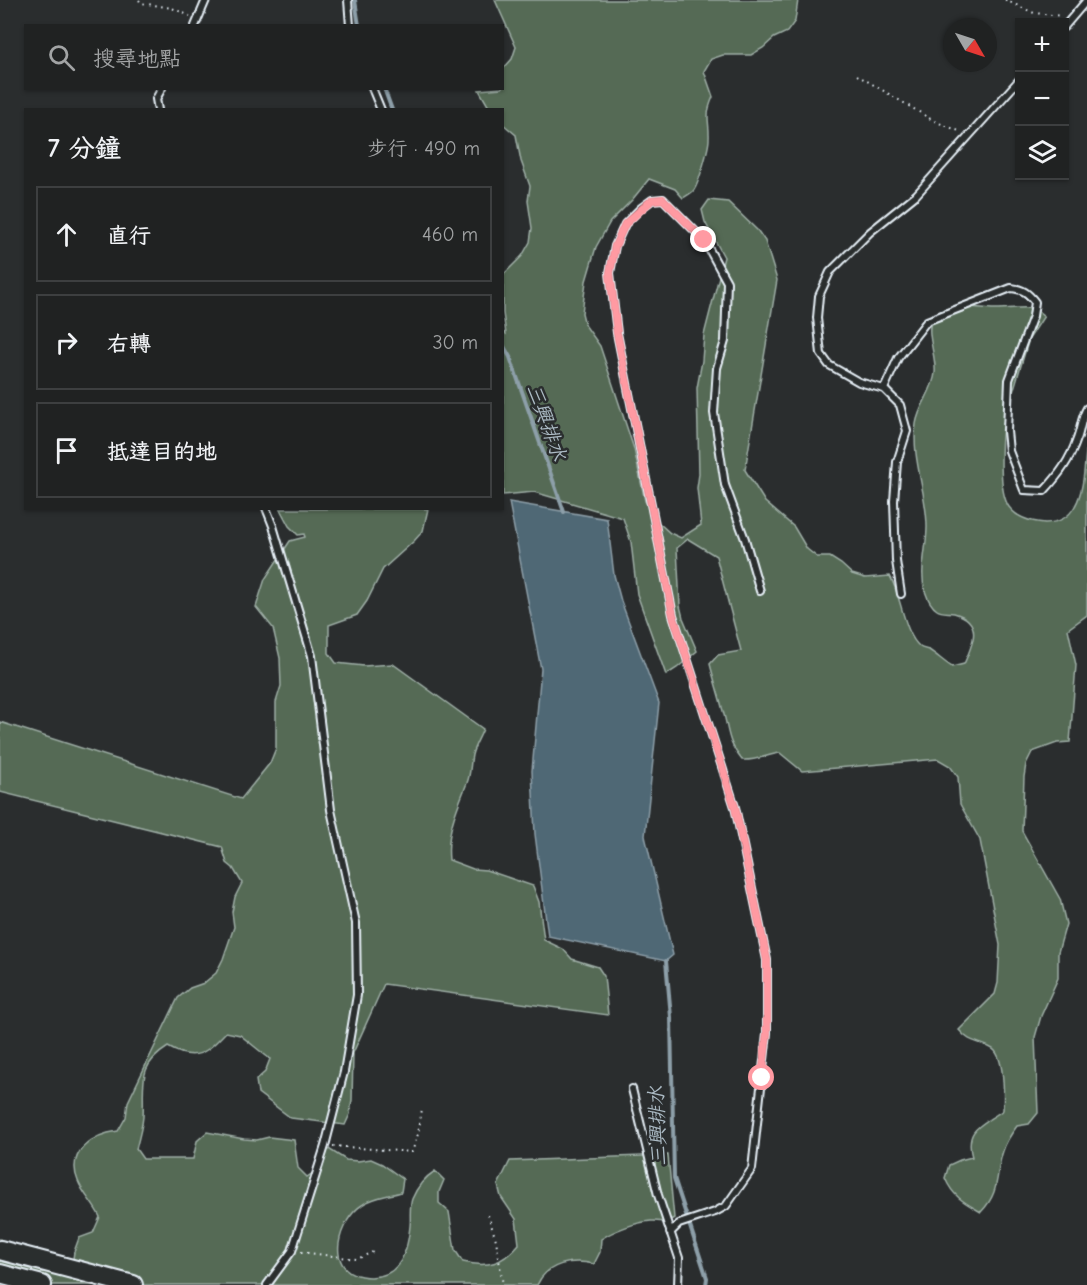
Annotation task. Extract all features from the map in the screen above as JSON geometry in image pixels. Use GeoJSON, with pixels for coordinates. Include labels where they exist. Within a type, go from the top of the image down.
{"type":"FeatureCollection","features":[{"type":"Feature","properties":{"kind":"main road"},"geometry":{"type":"LineString","coordinates":[[0,1250],[133,1285]]}},
{"type":"Feature","properties":{"kind":"main road"},"geometry":{"type":"LineString","coordinates":[[0,1274],[42,1285]]}},
{"type":"Feature","properties":{"kind":"lane"},"geometry":{"type":"LineString","coordinates":[[196,22],[206,0]]}},
{"type":"Feature","properties":{"kind":"lane"},"geometry":{"type":"LineString","coordinates":[[348,0],[350,24]]}},
{"type":"Feature","properties":{"kind":"lane"},"geometry":{"type":"LineString","coordinates":[[1069,22],[1087,0]]}},
{"type":"Feature","properties":{"kind":"lane"},"geometry":{"type":"LineString","coordinates":[[901,594],[896,561],[894,501],[897,462],[907,431],[900,405],[884,389],[859,382],[829,365],[821,354],[817,318],[819,296],[830,272],[870,232],[916,195],[1015,84]]}},
{"type":"Feature","properties":{"kind":"lane"},"geometry":{"type":"LineString","coordinates":[[158,108],[156,99],[161,90]]}},
{"type":"Feature","properties":{"kind":"lane"},"geometry":{"type":"LineString","coordinates":[[373,90],[380,108]]}},
{"type":"Feature","properties":{"kind":"lane"},"geometry":{"type":"LineString","coordinates":[[670,1233],[678,1224],[726,1206],[753,1169],[767,1033],[767,960],[735,807],[673,615],[617,333],[610,273],[615,246],[625,224],[652,200],[663,199],[704,240],[727,282],[725,341],[717,368],[714,413],[725,485],[745,539],[759,591]]}},
{"type":"Feature","properties":{"kind":"lane"},"geometry":{"type":"LineString","coordinates":[[884,389],[898,358],[927,321],[1011,288],[1020,288],[1035,302],[1033,316],[1009,380],[1007,431],[1009,452],[1024,490],[1044,491],[1062,472],[1078,439],[1083,415],[1087,408]]}},
{"type":"Feature","properties":{"kind":"lane"},"geometry":{"type":"LineString","coordinates":[[267,510],[312,656],[331,810],[356,923],[357,994],[344,1072],[325,1146],[292,1251],[267,1285]]}},
{"type":"Feature","properties":{"kind":"lane"},"geometry":{"type":"LineString","coordinates":[[632,1089],[658,1195],[679,1258],[678,1285]]}},
{"type":"Feature","properties":{"kind":"path"},"geometry":{"type":"LineString","coordinates":[[140,0],[141,3],[171,8],[196,22]]}},
{"type":"Feature","properties":{"kind":"path"},"geometry":{"type":"LineString","coordinates":[[1005,0],[1034,13],[1073,17]]}},
{"type":"Feature","properties":{"kind":"path"},"geometry":{"type":"LineString","coordinates":[[856,75],[934,121],[969,134]]}},
{"type":"Feature","properties":{"kind":"path"},"geometry":{"type":"LineString","coordinates":[[325,1146],[412,1152],[422,1109]]}},
{"type":"Feature","properties":{"kind":"path"},"geometry":{"type":"LineString","coordinates":[[488,1215],[496,1240],[503,1285]]}},
{"type":"Feature","properties":{"kind":"path"},"geometry":{"type":"LineString","coordinates":[[292,1251],[357,1259],[375,1251]]}},
{"type":"Feature","properties":{"kind":"green space"},"geometry":{"type":"Polygon","coordinates":[[[495,0],[798,0],[795,21],[787,32],[774,38],[751,55],[723,55],[711,59],[704,71],[713,97],[708,114],[709,143],[694,190],[683,198],[675,189],[649,179],[610,222],[596,247],[586,281],[582,313],[585,325],[600,346],[634,449],[645,501],[659,523],[670,533],[681,538],[701,525],[697,488],[699,474],[697,388],[704,335],[724,257],[705,222],[702,210],[709,200],[728,202],[758,231],[765,241],[777,280],[745,470],[765,502],[794,527],[807,549],[817,557],[830,557],[852,574],[865,578],[890,576],[906,624],[915,641],[921,648],[929,650],[952,667],[964,664],[974,634],[973,627],[963,617],[954,613],[941,612],[931,604],[923,583],[927,527],[915,437],[918,417],[932,386],[935,373],[930,324],[937,313],[960,307],[1034,308],[1044,316],[1029,339],[1003,425],[1001,467],[1003,490],[1012,511],[1020,517],[1035,522],[1058,521],[1069,514],[1078,499],[1087,443],[1087,615],[1068,629],[1076,665],[1070,742],[1057,743],[1032,752],[1026,764],[1024,777],[1022,831],[1060,899],[1066,924],[1058,952],[1058,978],[1041,1016],[1035,1037],[1038,1113],[1029,1124],[1017,1126],[1009,1138],[1004,1147],[995,1190],[981,1212],[956,1195],[945,1178],[949,1165],[972,1157],[971,1140],[977,1128],[1003,1110],[1001,1067],[996,1052],[970,1040],[959,1030],[995,994],[998,983],[1000,945],[980,840],[960,804],[958,777],[950,766],[938,759],[802,771],[780,753],[752,760],[742,760],[731,742],[710,664],[718,655],[741,651],[716,556],[688,539],[677,548],[680,606],[697,651],[666,675],[637,594],[631,542],[623,518],[534,492],[504,495],[504,333],[506,334],[504,274],[522,256],[530,242],[532,228],[528,201],[530,186],[521,161],[516,135],[504,125],[504,108],[489,108],[479,90],[504,90],[504,68],[512,59],[516,47],[495,0]]]}},
{"type":"Feature","properties":{"kind":"green space"},"geometry":{"type":"Polygon","coordinates":[[[281,510],[428,510],[423,531],[383,569],[367,601],[357,615],[329,625],[329,653],[336,663],[364,666],[393,664],[483,729],[473,752],[468,779],[453,820],[449,840],[449,860],[533,886],[539,902],[544,940],[563,949],[572,959],[598,967],[604,976],[608,1015],[384,984],[353,1053],[352,1100],[350,1114],[345,1125],[291,1118],[258,1093],[256,1080],[265,1072],[270,1059],[240,1035],[226,1032],[200,1053],[186,1054],[168,1047],[151,1062],[144,1077],[143,1117],[136,1149],[143,1159],[193,1159],[197,1141],[207,1132],[244,1139],[257,1140],[269,1137],[294,1140],[298,1168],[307,1177],[317,1170],[317,1158],[324,1146],[346,1160],[371,1159],[382,1164],[403,1179],[401,1192],[376,1198],[362,1205],[347,1221],[339,1244],[342,1264],[349,1272],[361,1276],[383,1275],[398,1265],[409,1237],[412,1199],[421,1183],[435,1171],[444,1180],[439,1192],[439,1203],[449,1212],[455,1250],[463,1262],[472,1264],[494,1263],[507,1256],[519,1244],[516,1219],[501,1197],[498,1185],[510,1161],[668,1155],[674,1218],[665,1222],[639,1223],[612,1233],[601,1239],[600,1252],[594,1264],[577,1262],[561,1264],[547,1272],[537,1285],[0,1285],[0,1239],[47,1268],[72,1266],[79,1238],[93,1233],[100,1217],[78,1181],[75,1171],[79,1153],[91,1140],[118,1131],[126,1117],[128,1102],[178,998],[216,973],[234,927],[232,912],[235,897],[242,883],[227,863],[222,847],[0,792],[0,722],[241,799],[270,763],[276,748],[276,702],[281,686],[280,658],[273,628],[256,607],[265,579],[290,541],[305,537],[304,534],[298,535],[289,526],[281,510]]]}},
{"type":"Feature","properties":{"kind":"water"},"geometry":{"type":"Polygon","coordinates":[[[509,502],[607,519],[614,575],[621,601],[659,703],[645,836],[673,955],[666,961],[548,936],[535,834],[532,771],[541,669],[509,502]]]}},
{"type":"Feature","properties":{"kind":"waterway","name":"三興排水"},"geometry":{"type":"LineString","coordinates":[[355,0],[359,24]]}},
{"type":"Feature","properties":{"kind":"waterway","name":"三興排水"},"geometry":{"type":"LineString","coordinates":[[385,90],[391,108]]}},
{"type":"Feature","properties":{"kind":"waterway","name":"三興排水"},"geometry":{"type":"LineString","coordinates":[[504,346],[510,357],[564,512]]}},
{"type":"Feature","properties":{"kind":"waterway","name":"三興排水"},"geometry":{"type":"LineString","coordinates":[[666,961],[671,1017],[674,1178],[707,1278],[706,1285]]}},
{"type":"Feature","properties":{"kind":"route"},"geometry":{"type":"LineString","coordinates":[[704,240],[663,199],[652,200],[625,224],[615,246],[610,273],[617,333],[673,615],[735,807],[767,960],[767,1033],[762,1078]]}}]}
